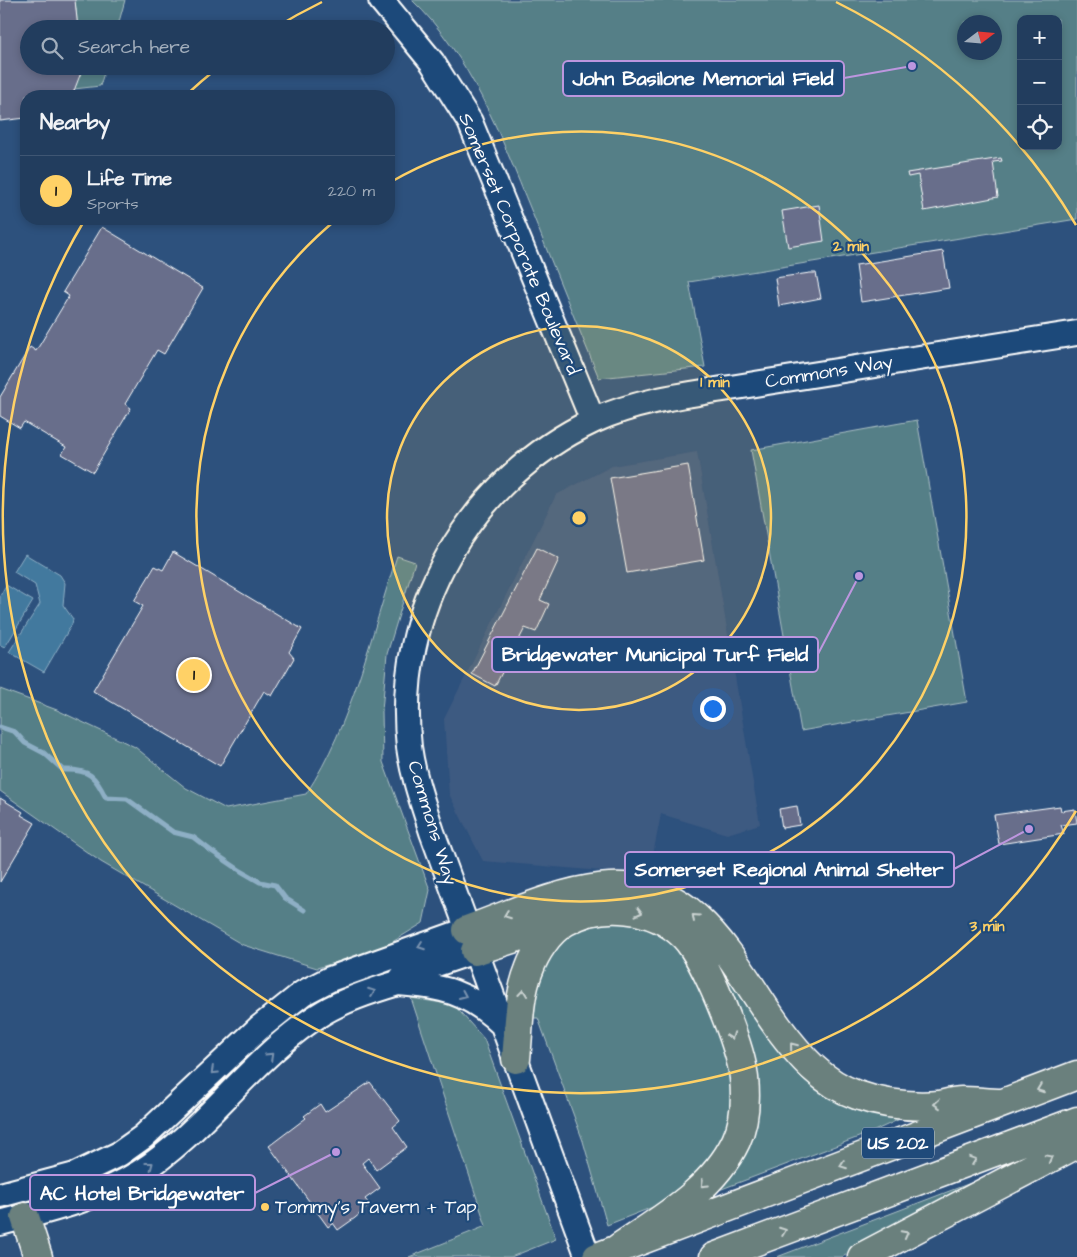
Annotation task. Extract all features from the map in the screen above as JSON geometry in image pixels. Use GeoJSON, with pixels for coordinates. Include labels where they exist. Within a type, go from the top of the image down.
{"type":"FeatureCollection","features":[{"type":"Feature","properties":{"kind":"highway"},"geometry":{"type":"LineString","coordinates":[[471,940],[546,900],[584,889],[619,886],[636,887],[656,892],[683,906],[708,929],[786,1038],[807,1063],[828,1081],[856,1095],[883,1102],[916,1106],[960,1101],[1002,1103]]}},
{"type":"Feature","properties":{"kind":"highway"},"geometry":{"type":"LineString","coordinates":[[471,940],[564,922],[589,912],[622,909],[639,911],[653,916],[683,935],[695,948],[706,970],[744,1076],[745,1098],[743,1118],[737,1139],[718,1170],[690,1198],[607,1253]]}},
{"type":"Feature","properties":{"kind":"highway"},"geometry":{"type":"LineString","coordinates":[[516,1059],[524,983],[529,968],[544,942],[564,922]]}},
{"type":"Feature","properties":{"kind":"highway","name":"US 202"},"geometry":{"type":"LineString","coordinates":[[607,1253],[1077,1075]]}},
{"type":"Feature","properties":{"kind":"highway","name":"US 202"},"geometry":{"type":"LineString","coordinates":[[714,1257],[1077,1121]]}},
{"type":"Feature","properties":{"kind":"highway"},"geometry":{"type":"LineString","coordinates":[[862,1257],[1077,1144]]}},
{"type":"Feature","properties":{"kind":"highway"},"geometry":{"type":"LineString","coordinates":[[12,1220],[38,1257]]}},
{"type":"Feature","properties":{"kind":"street","name":"Somerset Corporate Boulevard"},"geometry":{"type":"LineString","coordinates":[[381,0],[432,62],[470,122],[594,421]]}},
{"type":"Feature","properties":{"kind":"street","name":"Commons Way"},"geometry":{"type":"LineString","coordinates":[[588,1257],[432,832],[413,768],[408,710],[409,674],[425,609],[437,577],[467,524],[521,468],[547,448],[594,421],[629,408],[668,399],[1077,333]]}},
{"type":"Feature","properties":{"kind":"street"},"geometry":{"type":"LineString","coordinates":[[398,983],[404,975],[471,940]]}},
{"type":"Feature","properties":{"kind":"street"},"geometry":{"type":"LineString","coordinates":[[0,1194],[75,1175],[118,1154],[158,1124],[259,1028],[303,993],[330,979],[471,940]]}},
{"type":"Feature","properties":{"kind":"street"},"geometry":{"type":"LineString","coordinates":[[12,1220],[107,1190],[139,1173],[169,1150],[293,1035],[314,1020],[346,1002],[398,983],[426,985],[461,994],[475,1001],[504,1026]]}},
{"type":"Feature","properties":{"kind":"shaded area"},"geometry":{"type":"Polygon","coordinates":[[[697,452],[760,824],[727,834],[661,814],[649,875],[483,861],[449,794],[444,719],[556,495],[612,466],[697,452]]]}},
{"type":"Feature","properties":{"kind":"shaded area"},"geometry":{"type":"Polygon","coordinates":[[[25,554],[60,575],[65,583],[63,605],[73,619],[72,624],[44,672],[9,652],[40,604],[35,585],[14,572],[25,554]]]}},
{"type":"Feature","properties":{"kind":"shaded area"},"geometry":{"type":"Polygon","coordinates":[[[6,585],[33,601],[5,647],[0,645],[0,596],[6,585]]]}},
{"type":"Feature","properties":{"kind":"green space"},"geometry":{"type":"Polygon","coordinates":[[[75,0],[125,0],[119,20],[77,20],[75,0]]]}},
{"type":"Feature","properties":{"kind":"green space"},"geometry":{"type":"Polygon","coordinates":[[[412,0],[1077,0],[1077,219],[689,282],[705,367],[599,378],[496,126],[468,72],[433,22],[412,0]]]}},
{"type":"Feature","properties":{"kind":"green space"},"geometry":{"type":"Polygon","coordinates":[[[79,75],[103,75],[100,86],[74,89],[79,75]]]}},
{"type":"Feature","properties":{"kind":"green space"},"geometry":{"type":"Polygon","coordinates":[[[917,420],[967,702],[801,731],[751,450],[917,420]]]}},
{"type":"Feature","properties":{"kind":"green space"},"geometry":{"type":"Polygon","coordinates":[[[397,556],[415,562],[387,654],[382,711],[383,762],[430,890],[423,923],[381,949],[317,968],[243,945],[101,862],[0,791],[0,689],[57,710],[135,747],[186,788],[226,809],[306,794],[336,738],[348,708],[369,648],[397,556]]]}},
{"type":"Feature","properties":{"kind":"green space"},"geometry":{"type":"Polygon","coordinates":[[[609,917],[663,931],[691,957],[737,1078],[733,1118],[718,1159],[681,1196],[607,1225],[583,1141],[538,1018],[530,1018],[532,984],[567,930],[609,917]]]}},
{"type":"Feature","properties":{"kind":"green space"},"geometry":{"type":"Polygon","coordinates":[[[706,936],[787,1057],[902,1118],[872,1132],[706,1195],[750,1129],[706,936]]]}},
{"type":"Feature","properties":{"kind":"green space"},"geometry":{"type":"Polygon","coordinates":[[[411,998],[454,1005],[484,1039],[556,1239],[511,1257],[409,1257],[486,1226],[411,998]]]}},
{"type":"Feature","properties":{"kind":"green space"},"geometry":{"type":"Polygon","coordinates":[[[1002,1171],[842,1257],[777,1257],[1002,1171]]]}},
{"type":"Feature","properties":{"kind":"building"},"geometry":{"type":"Polygon","coordinates":[[[0,0],[75,0],[77,20],[20,20],[20,75],[80,75],[74,90],[20,90],[20,119],[0,121],[0,0]]]}},
{"type":"Feature","properties":{"kind":"building"},"geometry":{"type":"Polygon","coordinates":[[[1001,158],[1002,161],[993,162],[998,197],[924,211],[918,175],[908,177],[907,173],[1001,158]]]}},
{"type":"Feature","properties":{"kind":"building"},"geometry":{"type":"Polygon","coordinates":[[[819,205],[824,241],[788,247],[782,211],[819,205]]]}},
{"type":"Feature","properties":{"kind":"building"},"geometry":{"type":"Polygon","coordinates":[[[102,227],[203,288],[164,354],[157,350],[125,404],[131,408],[93,472],[62,454],[66,447],[24,422],[20,428],[0,416],[0,397],[30,347],[36,351],[69,296],[63,292],[102,227]]]}},
{"type":"Feature","properties":{"kind":"building"},"geometry":{"type":"Polygon","coordinates":[[[943,251],[949,288],[861,302],[856,265],[943,251]]]}},
{"type":"Feature","properties":{"kind":"building"},"geometry":{"type":"Polygon","coordinates":[[[816,273],[821,298],[779,306],[775,278],[816,273]]]}},
{"type":"Feature","properties":{"kind":"building"},"geometry":{"type":"Polygon","coordinates":[[[688,465],[704,560],[627,573],[610,478],[688,465]]]}},
{"type":"Feature","properties":{"kind":"building"},"geometry":{"type":"Polygon","coordinates":[[[537,548],[559,559],[540,600],[549,604],[536,632],[525,628],[495,686],[472,674],[537,548]]]}},
{"type":"Feature","properties":{"kind":"building"},"geometry":{"type":"Polygon","coordinates":[[[173,552],[302,629],[289,652],[294,658],[272,696],[264,691],[220,766],[93,691],[143,606],[134,601],[155,566],[163,570],[173,552]]]}},
{"type":"Feature","properties":{"kind":"building"},"geometry":{"type":"Polygon","coordinates":[[[0,798],[23,812],[21,815],[35,823],[0,882],[0,798]]]}},
{"type":"Feature","properties":{"kind":"building"},"geometry":{"type":"Polygon","coordinates":[[[797,806],[800,825],[782,828],[779,809],[797,806]]]}},
{"type":"Feature","properties":{"kind":"building"},"geometry":{"type":"Polygon","coordinates":[[[1060,806],[1061,811],[1075,809],[1077,823],[1061,825],[1064,834],[999,844],[994,815],[1060,806]]]}},
{"type":"Feature","properties":{"kind":"building"},"geometry":{"type":"Polygon","coordinates":[[[370,1082],[400,1121],[393,1127],[407,1147],[376,1170],[368,1158],[362,1163],[380,1188],[365,1199],[370,1205],[338,1230],[333,1223],[328,1227],[269,1146],[306,1118],[304,1116],[320,1104],[325,1112],[370,1082]]]}},
{"type":"Feature","properties":{"kind":"waterway"},"geometry":{"type":"LineString","coordinates":[[0,727],[15,732],[25,743],[44,753],[63,770],[80,771],[90,775],[95,779],[106,798],[127,799],[173,832],[193,837],[241,871],[260,882],[275,885],[285,898],[304,910]]}},
{"type":"Feature","properties":{"kind":"place","name":"John Basilone Memorial Field"},"geometry":{"type":"Point","coordinates":[912,66]}},
{"type":"Feature","properties":{"kind":"place","name":"Bridgewater Municipal Turf Field"},"geometry":{"type":"Point","coordinates":[859,576]}},
{"type":"Feature","properties":{"kind":"place","name":"Life Time"},"geometry":{"type":"Point","coordinates":[194,675]}},
{"type":"Feature","properties":{"kind":"place","name":"Somerset Regional Animal Shelter"},"geometry":{"type":"Point","coordinates":[1029,829]}},
{"type":"Feature","properties":{"kind":"place","name":"AC Hotel Bridgewater"},"geometry":{"type":"Point","coordinates":[336,1152]}},
{"type":"Feature","properties":{"kind":"place","name":"Tommy's Tavern + Tap"},"geometry":{"type":"Point","coordinates":[265,1207]}}]}
